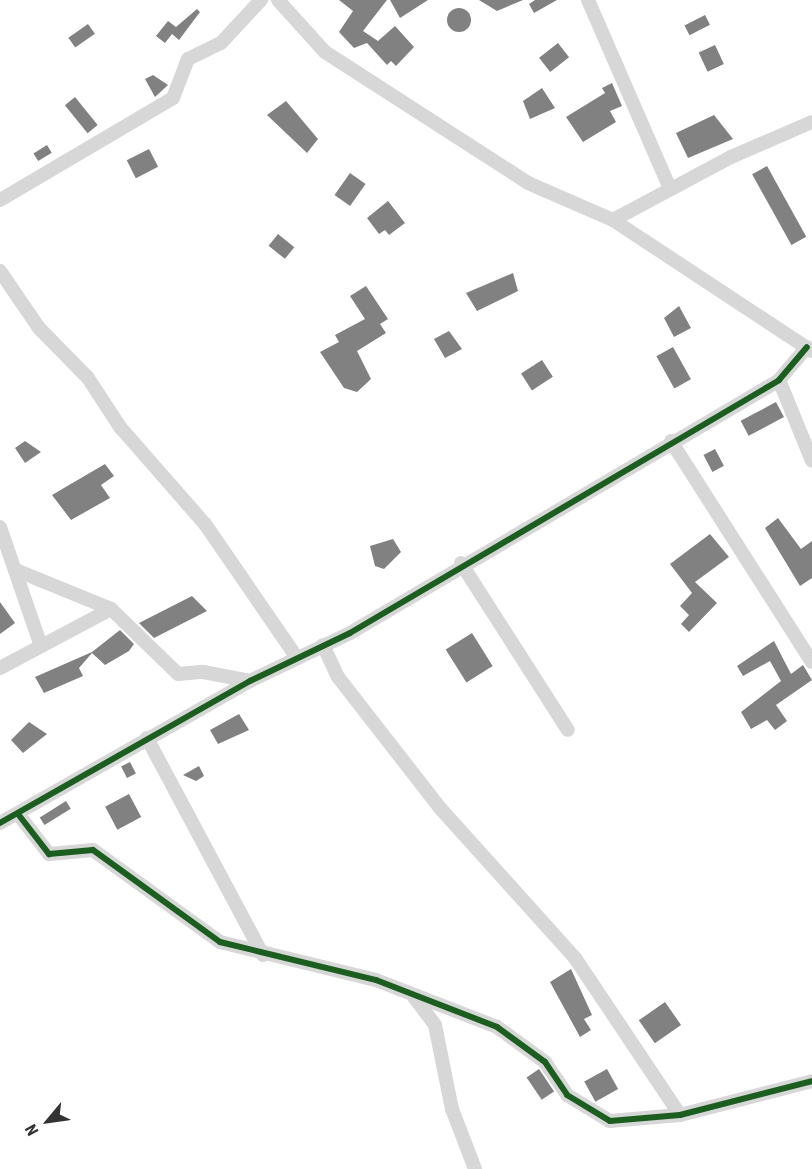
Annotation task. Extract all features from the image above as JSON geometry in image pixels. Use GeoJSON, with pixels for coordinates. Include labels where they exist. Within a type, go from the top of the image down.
{"type":"FeatureCollection","features":[{"type":"Feature","properties":{"kind":"street"},"geometry":{"type":"LineString","coordinates":[[0,200],[173,98],[188,59],[221,43],[261,0]]}},
{"type":"Feature","properties":{"kind":"street"},"geometry":{"type":"LineString","coordinates":[[278,0],[325,52],[528,183],[613,220],[809,349],[778,380],[323,645],[250,681],[8,817],[49,854],[93,850],[220,942],[263,955],[376,980],[414,997],[496,1027],[545,1062],[567,1095],[592,1113],[610,1121],[680,1115],[812,1081]]}},
{"type":"Feature","properties":{"kind":"street"},"geometry":{"type":"LineString","coordinates":[[588,0],[670,189]]}},
{"type":"Feature","properties":{"kind":"street"},"geometry":{"type":"LineString","coordinates":[[613,220],[670,189],[812,122]]}},
{"type":"Feature","properties":{"kind":"street"},"geometry":{"type":"LineString","coordinates":[[0,271],[39,328],[88,378],[120,427],[205,524],[297,658]]}},
{"type":"Feature","properties":{"kind":"street"},"geometry":{"type":"LineString","coordinates":[[778,380],[812,461]]}},
{"type":"Feature","properties":{"kind":"street"},"geometry":{"type":"LineString","coordinates":[[671,441],[812,662]]}},
{"type":"Feature","properties":{"kind":"street"},"geometry":{"type":"LineString","coordinates":[[0,527],[18,571],[41,646]]}},
{"type":"Feature","properties":{"kind":"street"},"geometry":{"type":"LineString","coordinates":[[461,563],[568,729]]}},
{"type":"Feature","properties":{"kind":"street"},"geometry":{"type":"LineString","coordinates":[[18,571],[111,609],[178,674],[203,672],[250,681]]}},
{"type":"Feature","properties":{"kind":"street"},"geometry":{"type":"LineString","coordinates":[[0,668],[111,609]]}},
{"type":"Feature","properties":{"kind":"street"},"geometry":{"type":"LineString","coordinates":[[323,645],[338,677],[440,808],[575,957],[680,1115]]}},
{"type":"Feature","properties":{"kind":"street"},"geometry":{"type":"LineString","coordinates":[[147,738],[263,955]]}},
{"type":"Feature","properties":{"kind":"street"},"geometry":{"type":"LineString","coordinates":[[414,997],[435,1025],[452,1109],[475,1169]]}},
{"type":"Feature","properties":{"kind":"building"},"geometry":{"type":"Polygon","coordinates":[[[339,0],[387,0],[363,31],[378,41],[395,26],[414,47],[396,66],[391,61],[387,65],[367,43],[354,48],[339,32],[353,11],[339,0]]]}},
{"type":"Feature","properties":{"kind":"building"},"geometry":{"type":"Polygon","coordinates":[[[390,0],[428,0],[400,18],[390,0]]]}},
{"type":"Feature","properties":{"kind":"building"},"geometry":{"type":"Polygon","coordinates":[[[479,0],[523,0],[497,11],[479,0]]]}},
{"type":"Feature","properties":{"kind":"building"},"geometry":{"type":"Polygon","coordinates":[[[535,0],[557,0],[534,13],[529,4],[535,0]]]}},
{"type":"Feature","properties":{"kind":"building"},"geometry":{"type":"Polygon","coordinates":[[[454,8],[464,8],[471,15],[471,25],[464,32],[454,32],[447,25],[447,15],[454,8]]]}},
{"type":"Feature","properties":{"kind":"building"},"geometry":{"type":"Polygon","coordinates":[[[197,9],[200,12],[179,40],[172,34],[165,43],[156,36],[168,21],[176,27],[197,9]]]}},
{"type":"Feature","properties":{"kind":"building"},"geometry":{"type":"Polygon","coordinates":[[[705,15],[710,25],[690,35],[685,25],[705,15]]]}},
{"type":"Feature","properties":{"kind":"building"},"geometry":{"type":"Polygon","coordinates":[[[88,24],[95,34],[75,48],[68,38],[88,24]]]}},
{"type":"Feature","properties":{"kind":"building"},"geometry":{"type":"Polygon","coordinates":[[[558,43],[569,57],[550,72],[539,58],[558,43]]]}},
{"type":"Feature","properties":{"kind":"building"},"geometry":{"type":"Polygon","coordinates":[[[715,45],[724,64],[708,72],[699,53],[715,45]]]}},
{"type":"Feature","properties":{"kind":"building"},"geometry":{"type":"Polygon","coordinates":[[[153,75],[168,85],[155,97],[145,79],[153,75]]]}},
{"type":"Feature","properties":{"kind":"building"},"geometry":{"type":"Polygon","coordinates":[[[612,83],[622,106],[610,111],[616,122],[583,142],[566,117],[605,93],[602,88],[612,83]]]}},
{"type":"Feature","properties":{"kind":"building"},"geometry":{"type":"Polygon","coordinates":[[[542,88],[555,108],[530,119],[523,101],[542,88]]]}},
{"type":"Feature","properties":{"kind":"building"},"geometry":{"type":"Polygon","coordinates":[[[75,97],[98,125],[88,133],[65,105],[75,97]]]}},
{"type":"Feature","properties":{"kind":"building"},"geometry":{"type":"Polygon","coordinates":[[[286,101],[318,139],[307,153],[267,115],[286,101]]]}},
{"type":"Feature","properties":{"kind":"building"},"geometry":{"type":"Polygon","coordinates":[[[714,115],[733,139],[688,158],[676,133],[714,115]]]}},
{"type":"Feature","properties":{"kind":"building"},"geometry":{"type":"Polygon","coordinates":[[[47,145],[52,153],[38,161],[33,153],[47,145]]]}},
{"type":"Feature","properties":{"kind":"building"},"geometry":{"type":"Polygon","coordinates":[[[149,149],[158,167],[136,178],[127,160],[149,149]]]}},
{"type":"Feature","properties":{"kind":"building"},"geometry":{"type":"Polygon","coordinates":[[[767,166],[806,237],[791,245],[752,174],[767,166]]]}},
{"type":"Feature","properties":{"kind":"building"},"geometry":{"type":"Polygon","coordinates":[[[350,173],[366,184],[350,206],[335,195],[350,173]]]}},
{"type":"Feature","properties":{"kind":"building"},"geometry":{"type":"Polygon","coordinates":[[[388,201],[405,223],[389,235],[385,230],[379,234],[367,218],[388,201]]]}},
{"type":"Feature","properties":{"kind":"building"},"geometry":{"type":"Polygon","coordinates":[[[278,234],[294,247],[285,259],[269,246],[278,234]]]}},
{"type":"Feature","properties":{"kind":"building"},"geometry":{"type":"Polygon","coordinates":[[[513,273],[518,291],[477,311],[466,293],[513,273]]]}},
{"type":"Feature","properties":{"kind":"building"},"geometry":{"type":"Polygon","coordinates":[[[366,286],[388,319],[380,324],[386,333],[357,351],[371,379],[357,392],[344,388],[320,352],[339,342],[335,335],[365,319],[350,296],[366,286]]]}},
{"type":"Feature","properties":{"kind":"building"},"geometry":{"type":"Polygon","coordinates":[[[679,306],[691,328],[674,337],[664,318],[679,306]]]}},
{"type":"Feature","properties":{"kind":"building"},"geometry":{"type":"Polygon","coordinates":[[[449,331],[462,349],[445,358],[434,339],[449,331]]]}},
{"type":"Feature","properties":{"kind":"building"},"geometry":{"type":"Polygon","coordinates":[[[673,347],[691,379],[674,389],[656,356],[673,347]]]}},
{"type":"Feature","properties":{"kind":"building"},"geometry":{"type":"Polygon","coordinates":[[[542,360],[553,377],[532,390],[521,374],[542,360]]]}},
{"type":"Feature","properties":{"kind":"building"},"geometry":{"type":"Polygon","coordinates":[[[776,402],[784,417],[749,436],[741,421],[776,402]]]}},
{"type":"Feature","properties":{"kind":"building"},"geometry":{"type":"Polygon","coordinates":[[[25,441],[41,452],[25,463],[15,448],[25,441]]]}},
{"type":"Feature","properties":{"kind":"building"},"geometry":{"type":"Polygon","coordinates":[[[715,449],[724,466],[712,472],[704,455],[715,449]]]}},
{"type":"Feature","properties":{"kind":"building"},"geometry":{"type":"Polygon","coordinates":[[[105,464],[114,476],[101,485],[110,498],[71,520],[52,495],[105,464]]]}},
{"type":"Feature","properties":{"kind":"building"},"geometry":{"type":"Polygon","coordinates":[[[778,518],[801,549],[812,541],[812,578],[800,586],[765,528],[778,518]]]}},
{"type":"Feature","properties":{"kind":"building"},"geometry":{"type":"Polygon","coordinates":[[[710,534],[729,557],[695,582],[717,603],[689,632],[681,624],[689,615],[680,606],[692,593],[670,564],[710,534]]]}},
{"type":"Feature","properties":{"kind":"building"},"geometry":{"type":"Polygon","coordinates":[[[393,539],[401,552],[384,569],[375,566],[370,546],[393,539]]]}},
{"type":"Feature","properties":{"kind":"building"},"geometry":{"type":"Polygon","coordinates":[[[192,596],[207,611],[154,638],[139,623],[192,596]]]}},
{"type":"Feature","properties":{"kind":"building"},"geometry":{"type":"Polygon","coordinates":[[[0,602],[15,623],[0,634],[0,602]]]}},
{"type":"Feature","properties":{"kind":"building"},"geometry":{"type":"Polygon","coordinates":[[[120,630],[134,644],[129,651],[105,665],[92,653],[79,668],[83,676],[44,693],[35,677],[92,652],[120,630]]]}},
{"type":"Feature","properties":{"kind":"building"},"geometry":{"type":"Polygon","coordinates":[[[472,633],[493,666],[466,683],[446,649],[472,633]]]}},
{"type":"Feature","properties":{"kind":"building"},"geometry":{"type":"Polygon","coordinates":[[[774,641],[791,674],[803,665],[812,680],[776,705],[787,721],[775,730],[767,720],[751,729],[741,712],[781,681],[770,661],[743,676],[737,666],[774,641]]]}},
{"type":"Feature","properties":{"kind":"building"},"geometry":{"type":"Polygon","coordinates":[[[239,714],[249,730],[218,744],[210,730],[239,714]]]}},
{"type":"Feature","properties":{"kind":"building"},"geometry":{"type":"Polygon","coordinates":[[[29,722],[47,734],[23,753],[11,740],[29,722]]]}},
{"type":"Feature","properties":{"kind":"building"},"geometry":{"type":"Polygon","coordinates":[[[130,762],[136,774],[127,778],[121,767],[130,762]]]}},
{"type":"Feature","properties":{"kind":"building"},"geometry":{"type":"Polygon","coordinates":[[[199,766],[204,776],[196,781],[183,775],[199,766]]]}},
{"type":"Feature","properties":{"kind":"building"},"geometry":{"type":"Polygon","coordinates":[[[129,794],[141,817],[117,830],[105,807],[129,794]]]}},
{"type":"Feature","properties":{"kind":"building"},"geometry":{"type":"Polygon","coordinates":[[[66,801],[71,809],[44,825],[40,817],[66,801]]]}},
{"type":"Feature","properties":{"kind":"building"},"geometry":{"type":"Polygon","coordinates":[[[571,969],[592,1015],[584,1019],[591,1030],[580,1037],[550,982],[571,969]]]}},
{"type":"Feature","properties":{"kind":"building"},"geometry":{"type":"Polygon","coordinates":[[[665,1002],[681,1025],[655,1043],[639,1020],[665,1002]]]}},
{"type":"Feature","properties":{"kind":"building"},"geometry":{"type":"Polygon","coordinates":[[[539,1069],[554,1091],[542,1100],[527,1077],[539,1069]]]}},
{"type":"Feature","properties":{"kind":"building"},"geometry":{"type":"Polygon","coordinates":[[[607,1069],[618,1089],[595,1102],[584,1082],[607,1069]]]}},
{"type":"Feature","properties":{"kind":"cycle path"},"geometry":{"type":"LineString","coordinates":[[0,823],[250,681],[350,633],[779,380],[807,347]]}},
{"type":"Feature","properties":{"kind":"cycle path"},"geometry":{"type":"LineString","coordinates":[[18,814],[49,854],[93,850],[220,942],[376,980],[497,1027],[545,1062],[567,1095],[610,1121],[680,1115],[812,1081]]}}]}
